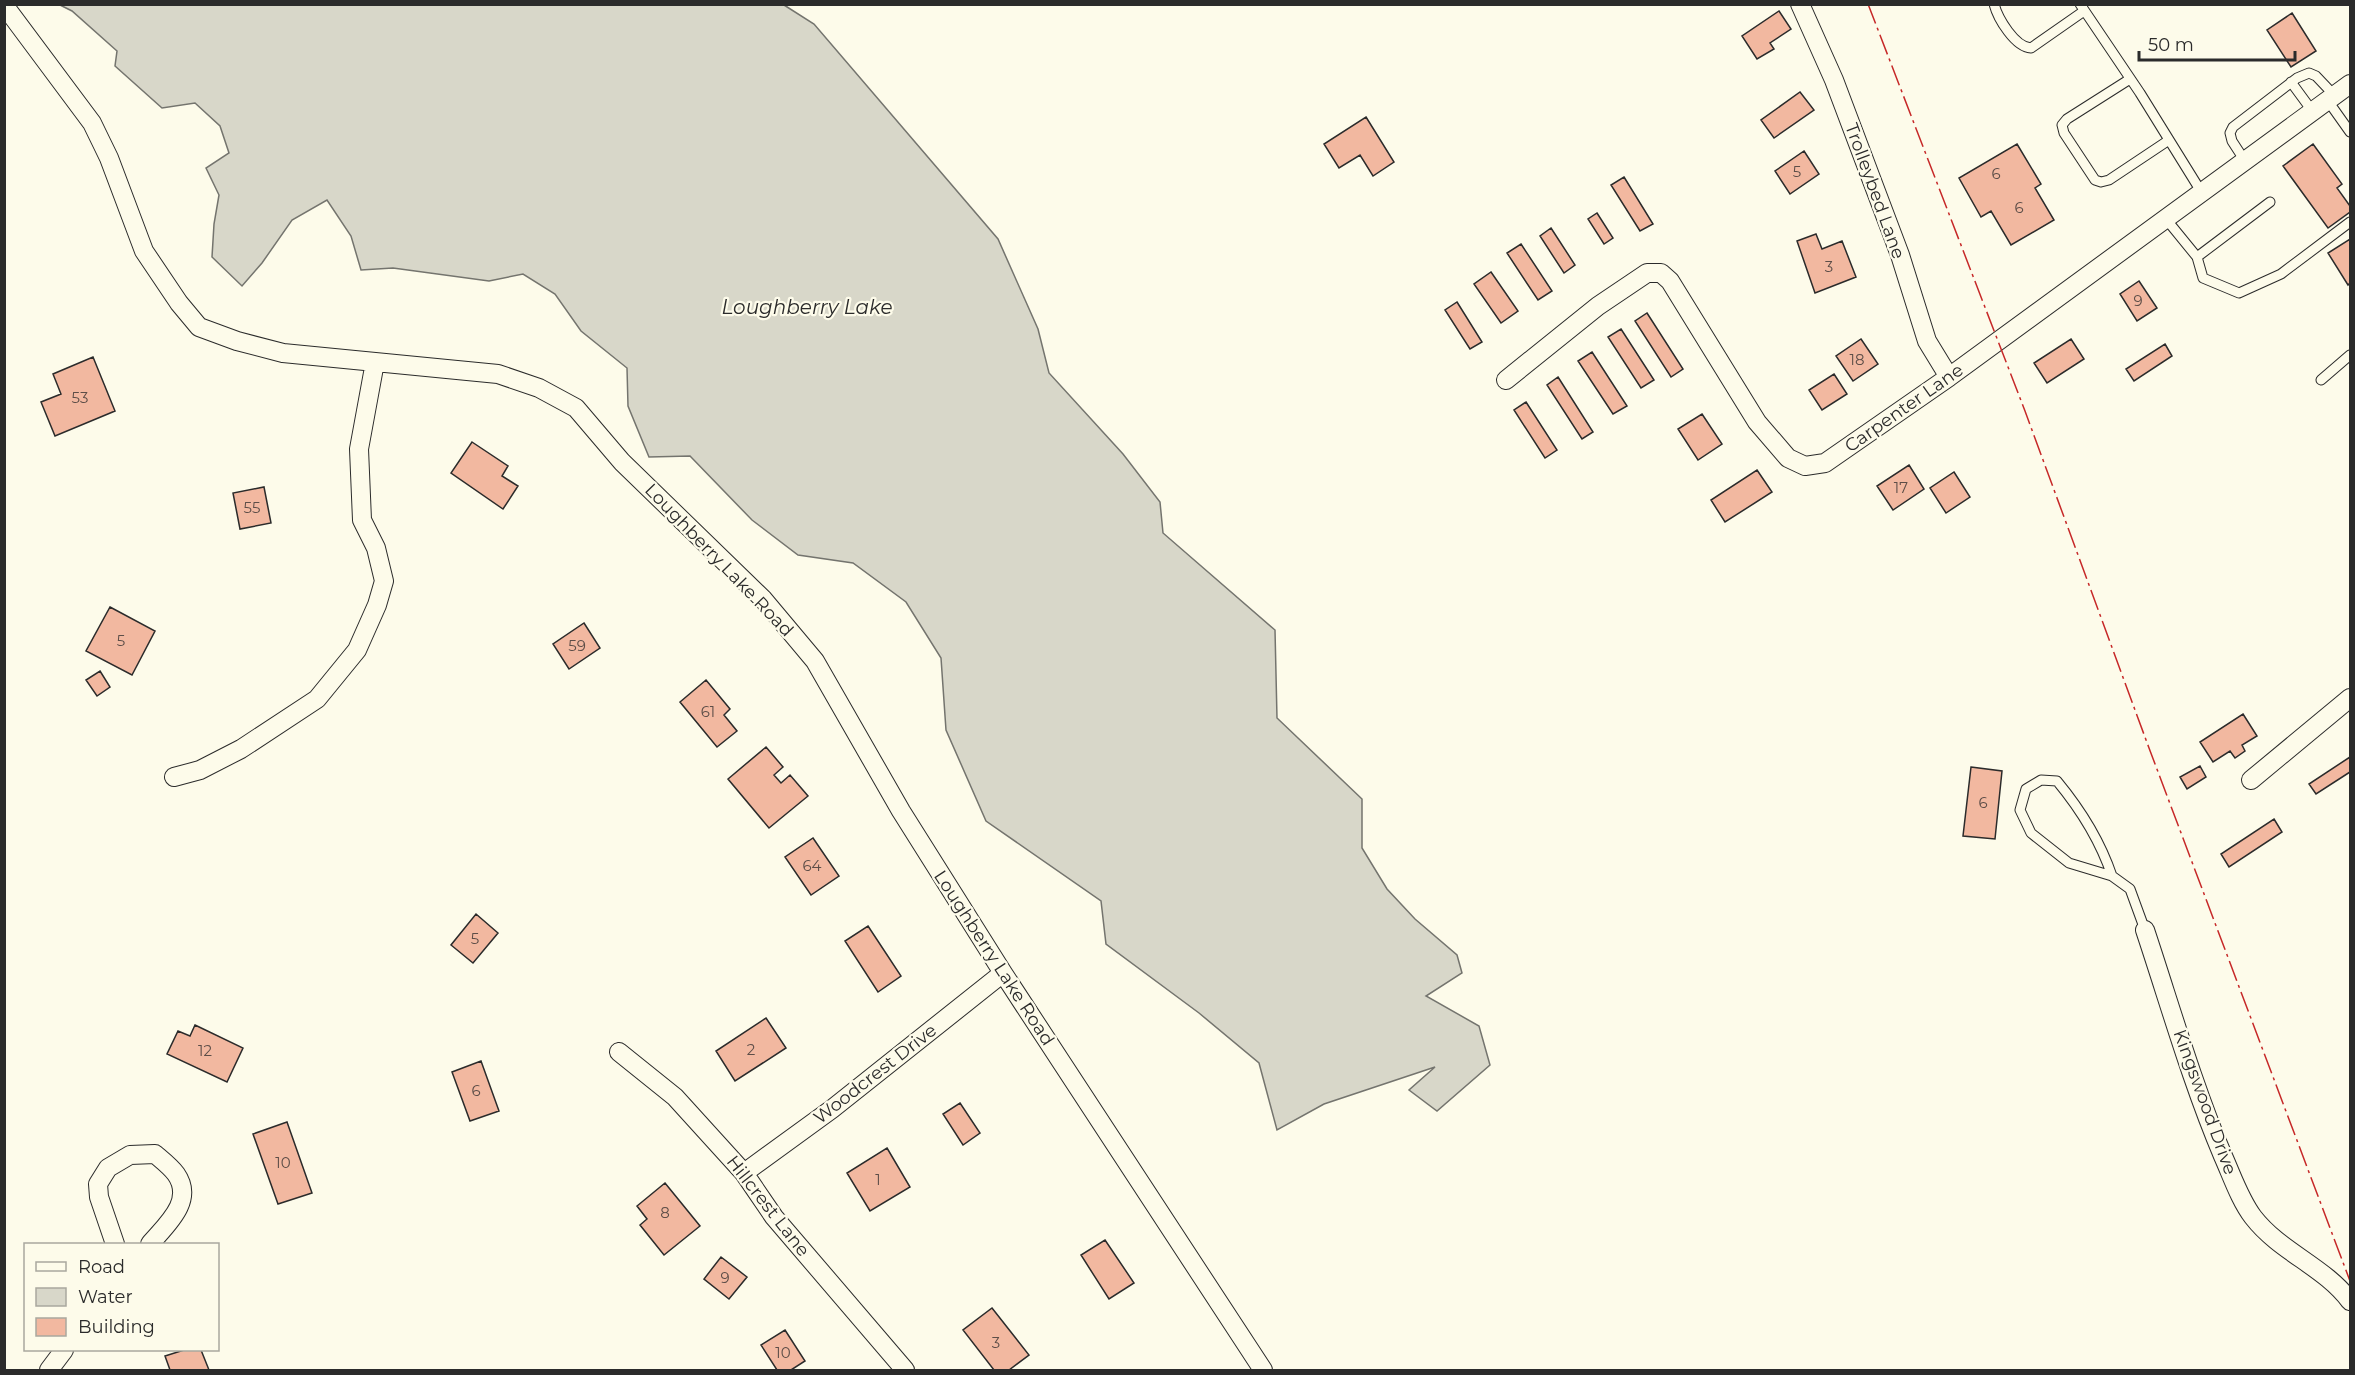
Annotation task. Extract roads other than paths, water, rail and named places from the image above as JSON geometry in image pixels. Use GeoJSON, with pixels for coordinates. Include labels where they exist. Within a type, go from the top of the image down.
{"type":"FeatureCollection","features":[{"type":"Feature","properties":{"kind":"street","name":"Trolleybed Lane"},"geometry":{"type":"LineString","coordinates":[[1800,4],[1834,80],[1900,255],[1927,341],[1949,377]]}},
{"type":"Feature","properties":{"kind":"street","name":"Loughberry Lake Road"},"geometry":{"type":"LineString","coordinates":[[4,5],[92,123],[109,158],[144,251],[179,303],[199,327],[237,341],[282,353],[498,374],[539,388],[576,408],[622,462],[763,599],[815,661],[901,811],[1003,973],[1263,1371]]}},
{"type":"Feature","properties":{"kind":"street","name":"Carpenter Lane"},"geometry":{"type":"LineString","coordinates":[[1506,380],[1598,306],[1647,273],[1661,273],[1670,281],[1757,422],[1788,458],[1805,465],[1825,463],[1949,377],[2350,84]]}},
{"type":"Feature","properties":{"kind":"street"},"geometry":{"type":"LineString","coordinates":[[174,777],[200,770],[241,749],[309,705],[317,699],[357,650],[377,605],[384,580],[376,548],[362,520],[359,449],[375,362]]}},
{"type":"Feature","properties":{"kind":"street"},"geometry":{"type":"LineString","coordinates":[[2251,780],[2350,698]]}},
{"type":"Feature","properties":{"kind":"street","name":"Kingswood Drive"},"geometry":{"type":"LineString","coordinates":[[2145,930],[2211,1126],[2252,1217],[2278,1243],[2320,1274],[2350,1301]]}},
{"type":"Feature","properties":{"kind":"street","name":"Woodcrest Drive"},"geometry":{"type":"LineString","coordinates":[[744,1173],[831,1109],[1003,973]]}},
{"type":"Feature","properties":{"kind":"street","name":"Hillcrest Lane"},"geometry":{"type":"LineString","coordinates":[[620,1052],[675,1097],[744,1173],[774,1216],[905,1371]]}},
{"type":"Feature","properties":{"kind":"street"},"geometry":{"type":"LineString","coordinates":[[114,1243],[99,1197],[98,1184],[108,1168],[130,1155],[155,1154],[177,1175],[183,1196],[179,1210],[152,1243]]}},
{"type":"Feature","properties":{"kind":"street"},"geometry":{"type":"LineString","coordinates":[[49,1371],[63,1351]]}},
{"type":"Feature","properties":{"kind":"lane"},"geometry":{"type":"LineString","coordinates":[[1994,4],[2016,43],[2023,48],[2031,48],[2082,8],[2202,193]]}},
{"type":"Feature","properties":{"kind":"lane"},"geometry":{"type":"LineString","coordinates":[[2245,161],[2232,141],[2230,133],[2233,127],[2291,82],[2309,73],[2316,76],[2350,132]]}},
{"type":"Feature","properties":{"kind":"lane"},"geometry":{"type":"LineString","coordinates":[[2130,79],[2067,119],[2062,125],[2064,133],[2095,180],[2101,182],[2109,180],[2169,140]]}},
{"type":"Feature","properties":{"kind":"lane"},"geometry":{"type":"LineString","coordinates":[[2291,82],[2313,112]]}},
{"type":"Feature","properties":{"kind":"lane"},"geometry":{"type":"LineString","coordinates":[[2197,257],[2270,202]]}},
{"type":"Feature","properties":{"kind":"lane"},"geometry":{"type":"LineString","coordinates":[[2166,219],[2197,257],[2203,278],[2239,293],[2281,274],[2350,222]]}},
{"type":"Feature","properties":{"kind":"lane"},"geometry":{"type":"LineString","coordinates":[[2321,380],[2350,355]]}},
{"type":"Feature","properties":{"kind":"lane"},"geometry":{"type":"LineString","coordinates":[[2112,876],[2105,853],[2080,808],[2057,781],[2042,780],[2026,789],[2020,810],[2031,833],[2069,863],[2112,876],[2130,890],[2145,930]]}},
{"type":"Feature","properties":{"kind":"water","name":"Loughberry Lake"},"geometry":{"type":"Polygon","coordinates":[[[60,5],[784,5],[814,24],[998,239],[1038,329],[1049,373],[1123,454],[1160,502],[1163,533],[1275,630],[1277,718],[1362,799],[1362,848],[1387,889],[1415,919],[1457,955],[1462,973],[1426,996],[1479,1026],[1490,1065],[1437,1111],[1409,1090],[1435,1067],[1324,1104],[1277,1130],[1259,1063],[1199,1013],[1106,944],[1101,901],[986,821],[946,730],[941,658],[906,602],[853,563],[798,555],[752,520],[690,456],[649,457],[628,406],[627,368],[581,331],[555,294],[523,274],[489,281],[393,268],[361,270],[351,236],[327,200],[292,220],[262,263],[242,286],[212,257],[219,195],[206,168],[229,153],[220,126],[195,103],[162,108],[115,66],[117,51],[72,11],[60,5]]]}}]}
